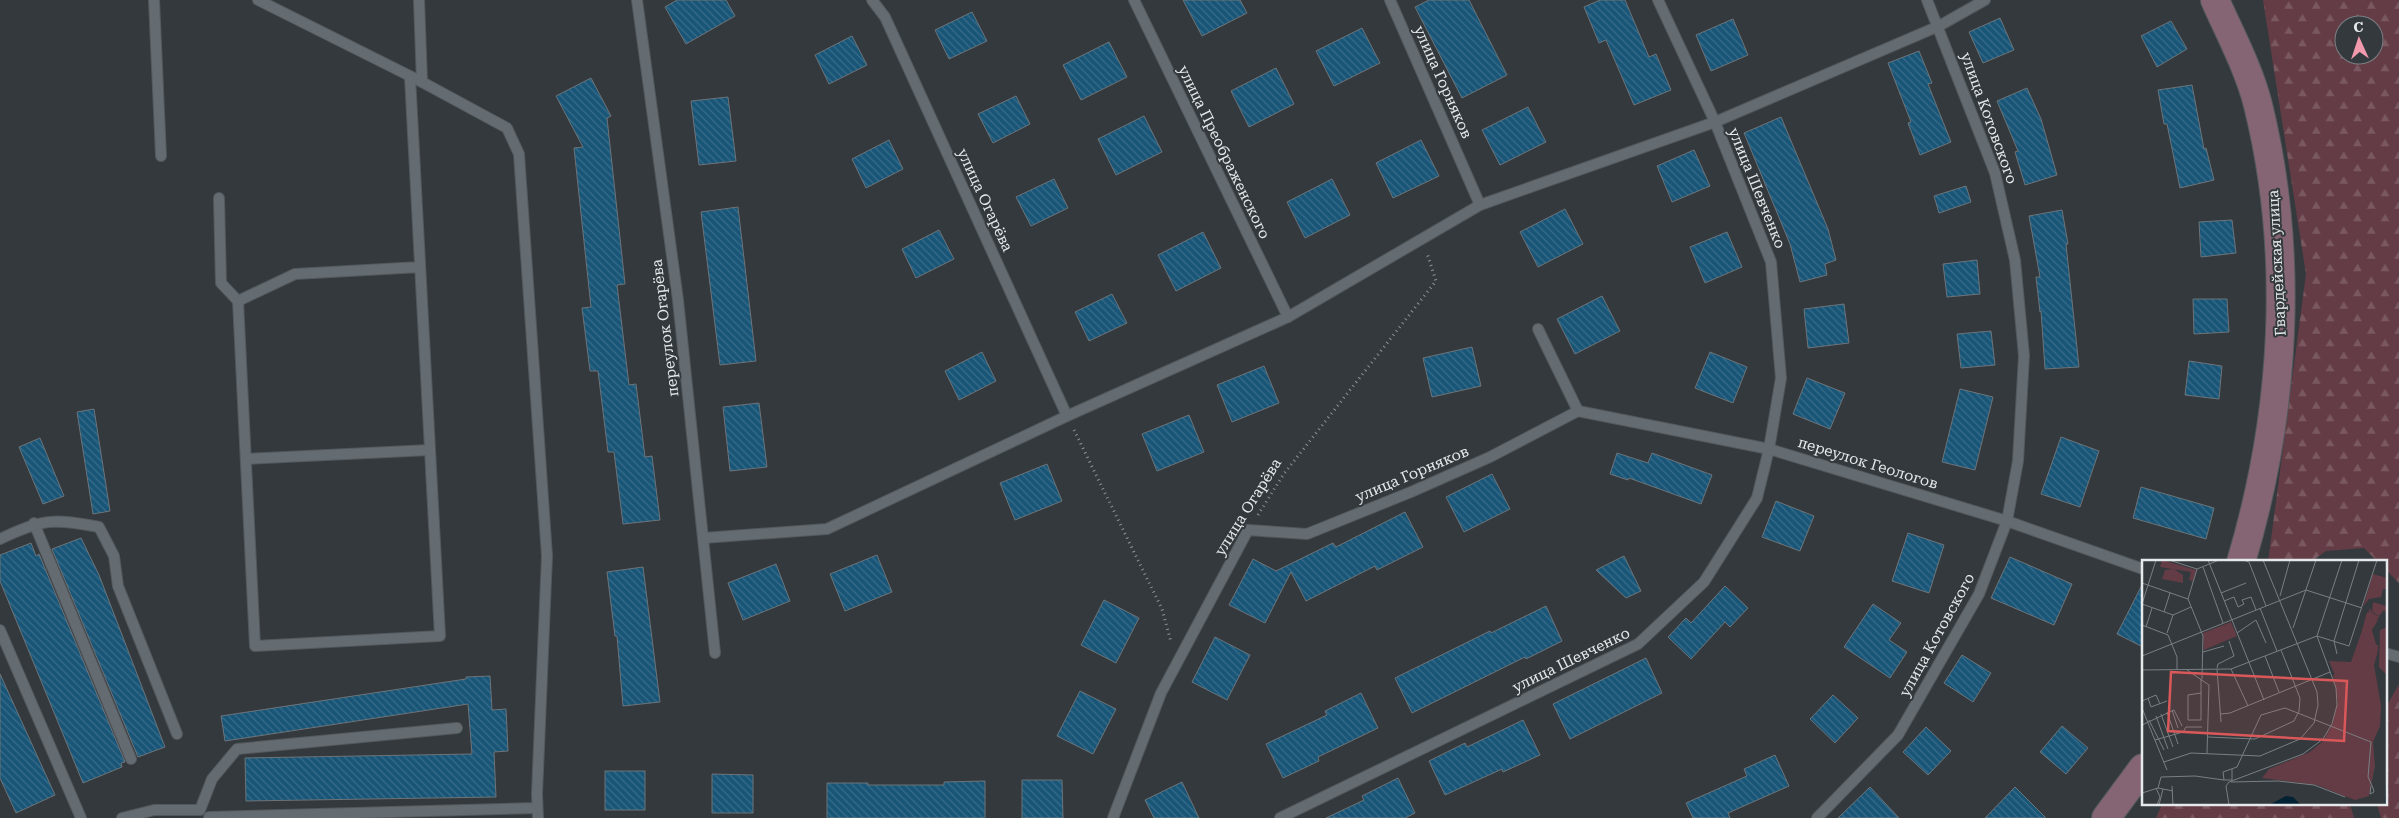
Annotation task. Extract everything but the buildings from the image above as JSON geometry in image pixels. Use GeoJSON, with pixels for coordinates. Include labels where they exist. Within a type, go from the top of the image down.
{"type":"FeatureCollection","features":[{"type":"Feature","properties":{"kind":"main road","name":"Гвардейская улица"},"geometry":{"type":"LineString","coordinates":[[2215,0],[2257,104],[2273,184],[2280,261],[2281,344],[2272,429],[2257,510],[2242,560]]}},
{"type":"Feature","properties":{"kind":"main road"},"geometry":{"type":"LineString","coordinates":[[2106,818],[2142,769]]}},
{"type":"Feature","properties":{"kind":"lane"},"geometry":{"type":"LineString","coordinates":[[154,0],[161,156]]}},
{"type":"Feature","properties":{"kind":"lane"},"geometry":{"type":"LineString","coordinates":[[122,818],[156,814],[538,813],[547,556],[519,154],[507,128],[422,82],[258,0]]}},
{"type":"Feature","properties":{"kind":"lane"},"geometry":{"type":"LineString","coordinates":[[419,0],[422,82]]}},
{"type":"Feature","properties":{"kind":"lane","name":"переулок Огарёва"},"geometry":{"type":"LineString","coordinates":[[637,0],[678,300],[715,653]]}},
{"type":"Feature","properties":{"kind":"lane","name":"улица Огарёва"},"geometry":{"type":"LineString","coordinates":[[872,0],[885,16],[1067,416]]}},
{"type":"Feature","properties":{"kind":"lane","name":"улица Преображенского"},"geometry":{"type":"LineString","coordinates":[[1134,0],[1288,317]]}},
{"type":"Feature","properties":{"kind":"lane","name":"улица Горняков"},"geometry":{"type":"LineString","coordinates":[[1390,0],[1480,204]]}},
{"type":"Feature","properties":{"kind":"lane","name":"улица Шевченко"},"geometry":{"type":"LineString","coordinates":[[1280,818],[1638,644],[1704,582],[1757,498],[1769,449],[1782,378],[1771,262],[1715,122],[1658,0]]}},
{"type":"Feature","properties":{"kind":"lane","name":"улица Котовского"},"geometry":{"type":"LineString","coordinates":[[1817,818],[1898,735],[1979,594],[2007,520],[2018,461],[2024,356],[2015,260],[1995,173],[1939,26],[1927,0]]}},
{"type":"Feature","properties":{"kind":"lane"},"geometry":{"type":"LineString","coordinates":[[703,538],[827,529],[1067,416],[1288,317],[1480,204],[1715,122],[1939,26],[1985,0]]}},
{"type":"Feature","properties":{"kind":"lane"},"geometry":{"type":"LineString","coordinates":[[219,198],[221,283],[238,301],[255,646],[440,636],[410,77]]}},
{"type":"Feature","properties":{"kind":"lane"},"geometry":{"type":"LineString","coordinates":[[238,301],[295,274],[420,267]]}},
{"type":"Feature","properties":{"kind":"lane"},"geometry":{"type":"LineString","coordinates":[[1538,329],[1578,411]]}},
{"type":"Feature","properties":{"kind":"lane","name":"улица Горняков"},"geometry":{"type":"LineString","coordinates":[[1248,530],[1307,534],[1490,457],[1578,411]]}},
{"type":"Feature","properties":{"kind":"lane","name":"переулок Геологов"},"geometry":{"type":"LineString","coordinates":[[1578,411],[1769,449],[2007,520],[2142,569]]}},
{"type":"Feature","properties":{"kind":"lane"},"geometry":{"type":"LineString","coordinates":[[246,459],[430,450]]}},
{"type":"Feature","properties":{"kind":"lane"},"geometry":{"type":"LineString","coordinates":[[0,539],[34,524],[63,520],[99,527],[114,556],[118,586],[177,734]]}},
{"type":"Feature","properties":{"kind":"lane"},"geometry":{"type":"LineString","coordinates":[[34,524],[132,759]]}},
{"type":"Feature","properties":{"kind":"lane","name":"улица Огарёва"},"geometry":{"type":"LineString","coordinates":[[1113,818],[1161,693],[1248,530]]}},
{"type":"Feature","properties":{"kind":"lane"},"geometry":{"type":"LineString","coordinates":[[0,630],[81,818]]}},
{"type":"Feature","properties":{"kind":"lane"},"geometry":{"type":"LineString","coordinates":[[2386,653],[2399,657]]}},
{"type":"Feature","properties":{"kind":"lane"},"geometry":{"type":"LineString","coordinates":[[206,815],[212,779],[237,748],[457,728]]}},
{"type":"Feature","properties":{"kind":"path","name":"улица Огарёва"},"geometry":{"type":"LineString","coordinates":[[1248,530],[1283,475],[1436,281],[1422,238]]}},
{"type":"Feature","properties":{"kind":"path"},"geometry":{"type":"LineString","coordinates":[[1067,416],[1162,608],[1176,664]]}},
{"type":"Feature","properties":{"kind":"green space"},"geometry":{"type":"Polygon","coordinates":[[[2263,0],[2399,0],[2399,583],[2386,570],[2386,560],[2376,560],[2364,548],[2326,551],[2314,560],[2268,560],[2306,274],[2263,0]]]}},
{"type":"Feature","properties":{"kind":"green space"},"geometry":{"type":"Polygon","coordinates":[[[2399,684],[2399,818],[2381,818],[2378,806],[2386,806],[2386,707],[2399,684]]]}},
{"type":"Feature","properties":{"kind":"green space"},"geometry":{"type":"Polygon","coordinates":[[[2161,806],[2351,806],[2354,818],[2156,818],[2161,806]]]}}]}
